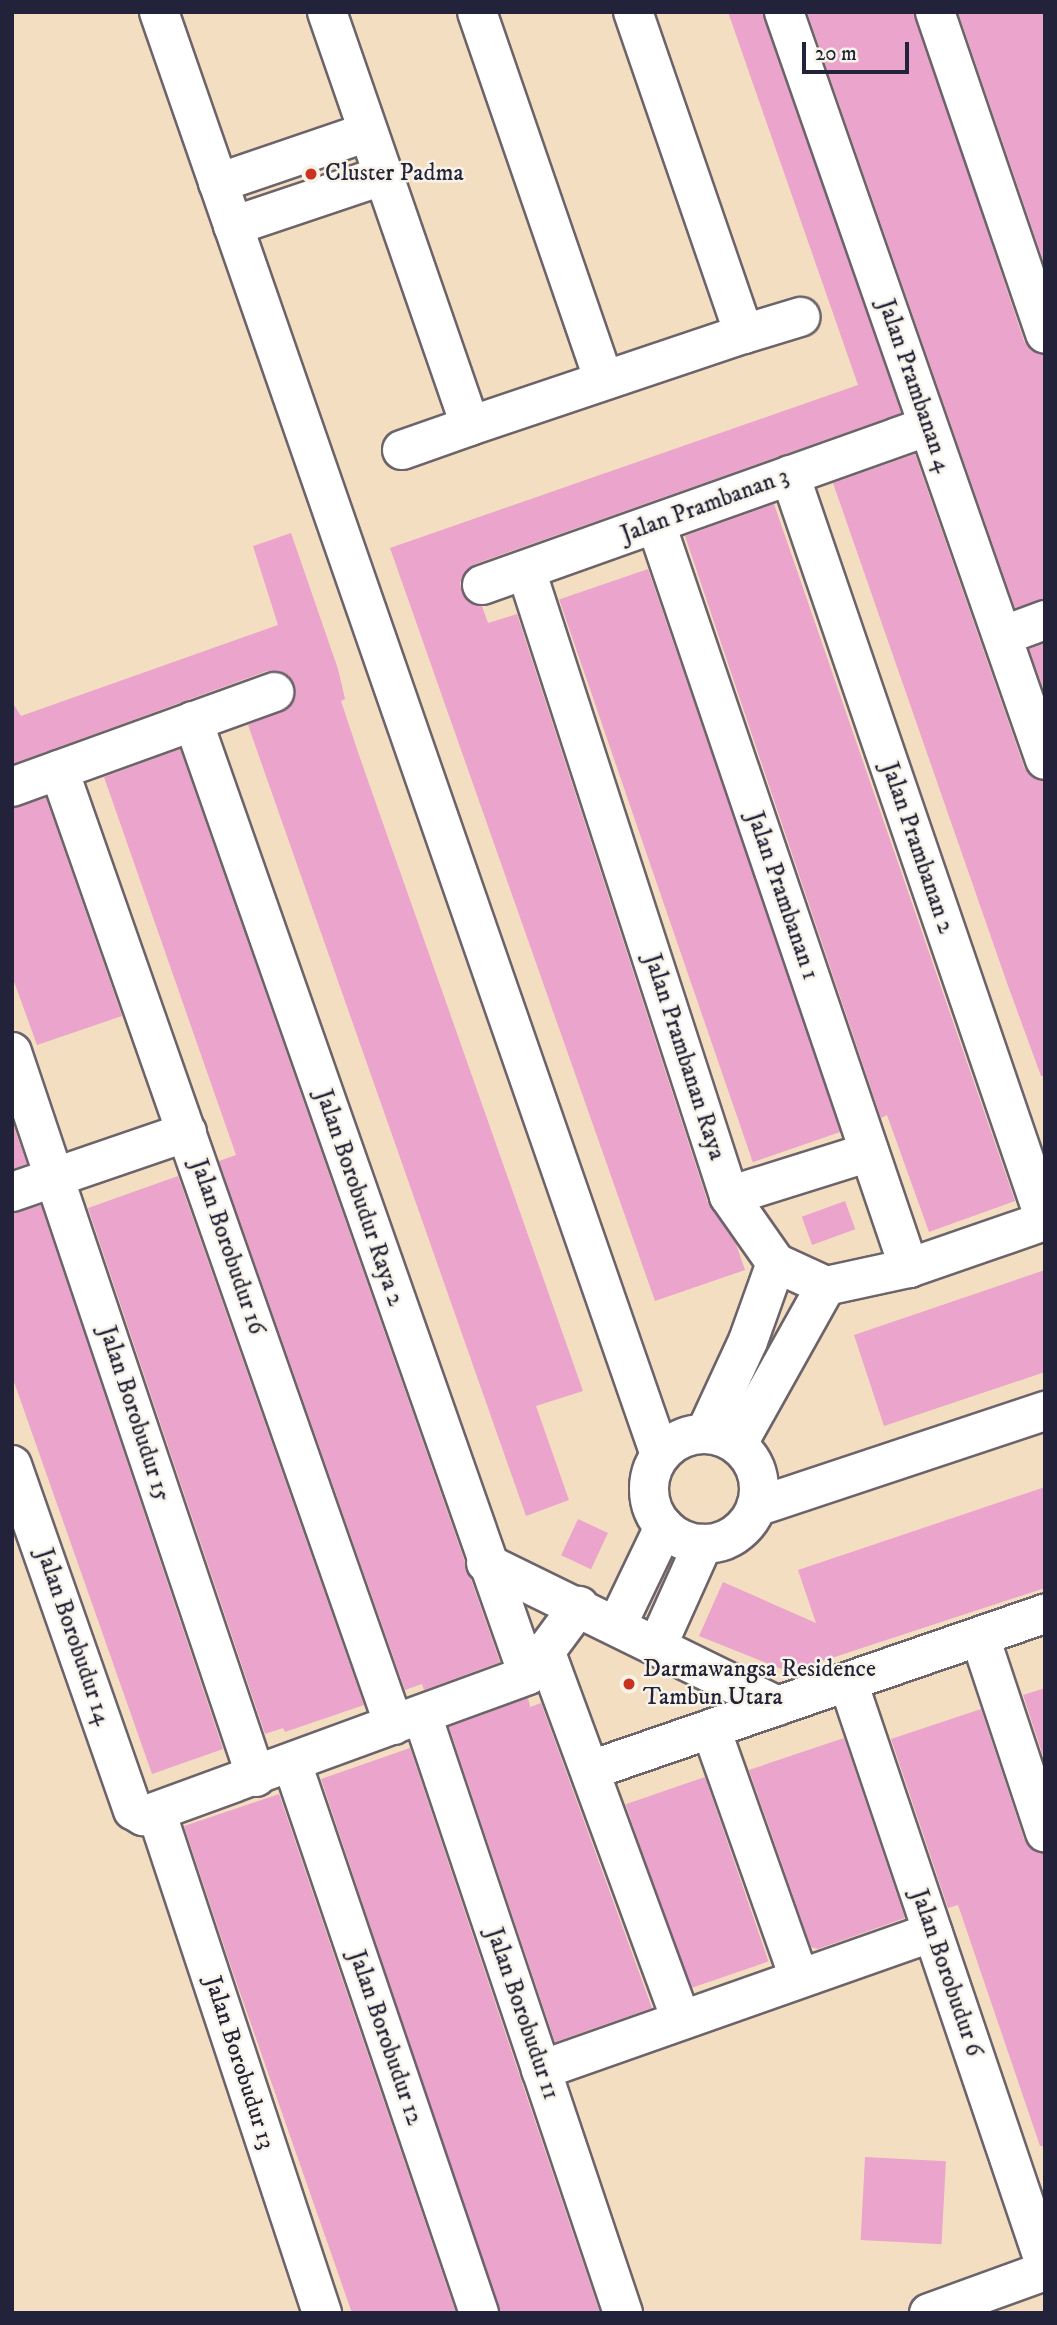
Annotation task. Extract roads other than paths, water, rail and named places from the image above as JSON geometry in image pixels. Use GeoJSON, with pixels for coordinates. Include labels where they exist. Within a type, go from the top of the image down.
{"type":"FeatureCollection","features":[{"type":"Feature","properties":{"kind":"street"},"geometry":{"type":"LineString","coordinates":[[159,12],[660,1455]]}},
{"type":"Feature","properties":{"kind":"street"},"geometry":{"type":"LineString","coordinates":[[327,12],[470,426]]}},
{"type":"Feature","properties":{"kind":"street"},"geometry":{"type":"LineString","coordinates":[[477,12],[604,380]]}},
{"type":"Feature","properties":{"kind":"street"},"geometry":{"type":"LineString","coordinates":[[633,12],[744,334]]}},
{"type":"Feature","properties":{"kind":"street","name":"Jalan Prambanan 4"},"geometry":{"type":"LineString","coordinates":[[784,12],[1045,760]]}},
{"type":"Feature","properties":{"kind":"street"},"geometry":{"type":"LineString","coordinates":[[935,12],[1045,334]]}},
{"type":"Feature","properties":{"kind":"street"},"geometry":{"type":"LineString","coordinates":[[218,183],[368,132]]}},
{"type":"Feature","properties":{"kind":"street"},"geometry":{"type":"LineString","coordinates":[[279,163],[293,205]]}},
{"type":"Feature","properties":{"kind":"street"},"geometry":{"type":"LineString","coordinates":[[233,226],[382,176]]}},
{"type":"Feature","properties":{"kind":"street"},"geometry":{"type":"LineString","coordinates":[[402,450],[604,380],[800,317]]}},
{"type":"Feature","properties":{"kind":"street","name":"Jalan Prambanan 3"},"geometry":{"type":"LineString","coordinates":[[482,585],[928,426]]}},
{"type":"Feature","properties":{"kind":"street","name":"Jalan Prambanan 2"},"geometry":{"type":"LineString","coordinates":[[790,475],[1045,1220]]}},
{"type":"Feature","properties":{"kind":"street","name":"Jalan Prambanan 1"},"geometry":{"type":"LineString","coordinates":[[656,524],[909,1268]]}},
{"type":"Feature","properties":{"kind":"street","name":"Jalan Prambanan Raya"},"geometry":{"type":"LineString","coordinates":[[526,570],[729,1196],[776,1263]]}},
{"type":"Feature","properties":{"kind":"street"},"geometry":{"type":"LineString","coordinates":[[1002,636],[1045,620]]}},
{"type":"Feature","properties":{"kind":"street"},"geometry":{"type":"LineString","coordinates":[[12,787],[274,692]]}},
{"type":"Feature","properties":{"kind":"street","name":"Jalan Borobudur Raya 2"},"geometry":{"type":"LineString","coordinates":[[193,721],[486,1563],[591,1770],[681,2020]]}},
{"type":"Feature","properties":{"kind":"street","name":"Jalan Borobudur 16"},"geometry":{"type":"LineString","coordinates":[[59,770],[187,1132],[408,1720]]}},
{"type":"Feature","properties":{"kind":"street","name":"Jalan Borobudur 15"},"geometry":{"type":"LineString","coordinates":[[12,1052],[256,1777]]}},
{"type":"Feature","properties":{"kind":"street"},"geometry":{"type":"LineString","coordinates":[[12,1192],[187,1132]]}},
{"type":"Feature","properties":{"kind":"street"},"geometry":{"type":"LineString","coordinates":[[729,1196],[869,1152]]}},
{"type":"Feature","properties":{"kind":"street"},"geometry":{"type":"LineString","coordinates":[[721,1439],[748,1340],[776,1263],[826,1286],[909,1268],[1045,1220]]}},
{"type":"Feature","properties":{"kind":"street"},"geometry":{"type":"LineString","coordinates":[[721,1439],[786,1359],[826,1286]]}},
{"type":"Feature","properties":{"kind":"street"},"geometry":{"type":"LineString","coordinates":[[756,1507],[1045,1411]]}},
{"type":"Feature","properties":{"kind":"street"},"geometry":{"type":"LineString","coordinates":[[688,1436],[721,1439],[757,1473],[756,1507],[736,1535],[703,1544],[689,1542],[664,1527],[650,1500],[649,1484],[660,1455],[688,1436]]}},
{"type":"Feature","properties":{"kind":"street","name":"Jalan Borobudur 14"},"geometry":{"type":"LineString","coordinates":[[12,1465],[145,1812]]}},
{"type":"Feature","properties":{"kind":"street"},"geometry":{"type":"LineString","coordinates":[[617,1625],[664,1527]]}},
{"type":"Feature","properties":{"kind":"street"},"geometry":{"type":"LineString","coordinates":[[658,1644],[703,1544]]}},
{"type":"Feature","properties":{"kind":"street"},"geometry":{"type":"LineString","coordinates":[[486,1563],[658,1644],[778,1706]]}},
{"type":"Feature","properties":{"kind":"street"},"geometry":{"type":"LineString","coordinates":[[145,1812],[256,1777],[408,1720],[537,1663],[579,1606]]}},
{"type":"Feature","properties":{"kind":"street"},"geometry":{"type":"LineString","coordinates":[[591,1770],[1045,1614]]}},
{"type":"Feature","properties":{"kind":"street"},"geometry":{"type":"LineString","coordinates":[[980,1637],[1045,1832]]}},
{"type":"Feature","properties":{"kind":"street","name":"Jalan Borobudur 6"},"geometry":{"type":"LineString","coordinates":[[848,1682],[1045,2264]]}},
{"type":"Feature","properties":{"kind":"street","name":"Jalan Borobudur 11"},"geometry":{"type":"LineString","coordinates":[[408,1720],[541,2070],[623,2313]]}},
{"type":"Feature","properties":{"kind":"street"},"geometry":{"type":"LineString","coordinates":[[711,1729],[799,1978]]}},
{"type":"Feature","properties":{"kind":"street","name":"Jalan Borobudur 12"},"geometry":{"type":"LineString","coordinates":[[292,1763],[479,2313]]}},
{"type":"Feature","properties":{"kind":"street","name":"Jalan Borobudur 13"},"geometry":{"type":"LineString","coordinates":[[145,1812],[322,2313]]}},
{"type":"Feature","properties":{"kind":"street"},"geometry":{"type":"LineString","coordinates":[[541,2070],[932,1932]]}},
{"type":"Feature","properties":{"kind":"street"},"geometry":{"type":"LineString","coordinates":[[929,2313],[1045,2271]]}},
{"type":"Feature","properties":{"kind":"place","name":"Cluster Padma"},"geometry":{"type":"Point","coordinates":[311,174]}},
{"type":"Feature","properties":{"kind":"place","name":"Darmawangsa Residence Tambun Utara"},"geometry":{"type":"Point","coordinates":[629,1684]}}]}
